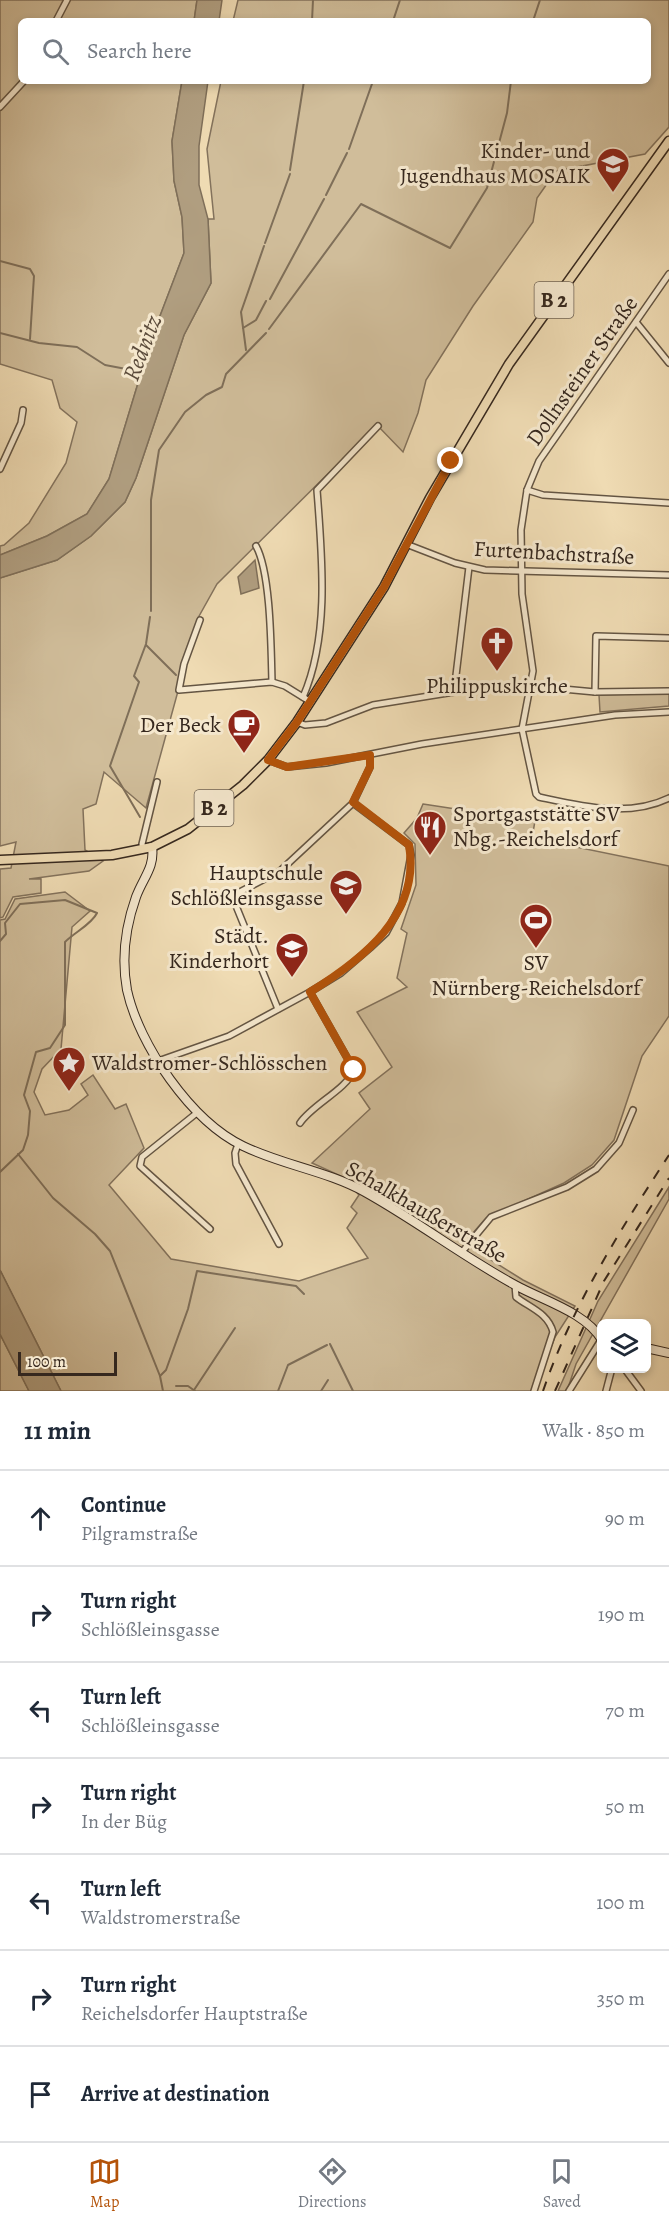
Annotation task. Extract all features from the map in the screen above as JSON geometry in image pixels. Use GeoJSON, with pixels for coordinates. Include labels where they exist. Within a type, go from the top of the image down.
{"type":"FeatureCollection","features":[{"type":"Feature","properties":{"kind":"main road","name":"B 2"},"geometry":{"type":"LineString","coordinates":[[0,860],[112,855],[148,848],[188,829],[243,785],[268,760],[297,722],[306,700],[384,587],[406,544],[509,364],[669,141]]}},
{"type":"Feature","properties":{"kind":"main road","name":"Schalkhaußerstraße"},"geometry":{"type":"LineString","coordinates":[[148,848],[153,863],[133,905],[126,931],[124,956],[127,990],[136,1020],[158,1061],[198,1112],[238,1144],[354,1186],[515,1285],[589,1323],[597,1334]]}},
{"type":"Feature","properties":{"kind":"main road"},"geometry":{"type":"LineString","coordinates":[[651,1349],[669,1353]]}},
{"type":"Feature","properties":{"kind":"street"},"geometry":{"type":"LineString","coordinates":[[58,18],[67,0]]}},
{"type":"Feature","properties":{"kind":"street"},"geometry":{"type":"LineString","coordinates":[[0,107],[21,84]]}},
{"type":"Feature","properties":{"kind":"street","name":"Dollnsteiner Straße"},"geometry":{"type":"LineString","coordinates":[[522,729],[533,671],[522,572],[522,518],[527,490],[546,450],[669,274]]}},
{"type":"Feature","properties":{"kind":"street"},"geometry":{"type":"LineString","coordinates":[[636,322],[669,363]]}},
{"type":"Feature","properties":{"kind":"street"},"geometry":{"type":"LineString","coordinates":[[0,469],[23,410]]}},
{"type":"Feature","properties":{"kind":"street"},"geometry":{"type":"LineString","coordinates":[[200,620],[184,664],[178,690],[272,682],[285,686],[306,700],[314,672],[320,621],[317,490],[378,426]]}},
{"type":"Feature","properties":{"kind":"street"},"geometry":{"type":"LineString","coordinates":[[527,490],[543,495],[669,503]]}},
{"type":"Feature","properties":{"kind":"street","name":"Furtenbachstraße"},"geometry":{"type":"LineString","coordinates":[[406,544],[470,567],[522,572],[669,575]]}},
{"type":"Feature","properties":{"kind":"street"},"geometry":{"type":"LineString","coordinates":[[256,546],[261,554],[266,591],[272,682]]}},
{"type":"Feature","properties":{"kind":"street"},"geometry":{"type":"LineString","coordinates":[[297,722],[306,725],[326,723],[372,705],[454,692],[470,567]]}},
{"type":"Feature","properties":{"kind":"street"},"geometry":{"type":"LineString","coordinates":[[595,692],[596,636],[669,638]]}},
{"type":"Feature","properties":{"kind":"street"},"geometry":{"type":"LineString","coordinates":[[531,686],[595,692],[669,691]]}},
{"type":"Feature","properties":{"kind":"street"},"geometry":{"type":"LineString","coordinates":[[268,760],[287,767],[615,715],[669,712]]}},
{"type":"Feature","properties":{"kind":"street"},"geometry":{"type":"LineString","coordinates":[[522,729],[534,788],[539,797],[577,806],[616,809],[639,808],[669,798]]}},
{"type":"Feature","properties":{"kind":"street"},"geometry":{"type":"LineString","coordinates":[[278,1009],[232,896],[280,871],[353,802],[370,767],[370,755]]}},
{"type":"Feature","properties":{"kind":"street"},"geometry":{"type":"LineString","coordinates":[[148,848],[142,844],[157,782]]}},
{"type":"Feature","properties":{"kind":"street"},"geometry":{"type":"LineString","coordinates":[[158,1061],[229,1036],[310,992],[341,973],[386,933],[402,903],[407,884],[411,855],[409,845],[353,802]]}},
{"type":"Feature","properties":{"kind":"street"},"geometry":{"type":"LineString","coordinates":[[300,1123],[307,1113],[347,1080],[354,1070],[310,992]]}},
{"type":"Feature","properties":{"kind":"street"},"geometry":{"type":"LineString","coordinates":[[462,1252],[491,1217],[567,1187],[596,1169],[619,1143],[633,1110]]}},
{"type":"Feature","properties":{"kind":"street"},"geometry":{"type":"LineString","coordinates":[[198,1112],[142,1157],[140,1166],[210,1229]]}},
{"type":"Feature","properties":{"kind":"street"},"geometry":{"type":"LineString","coordinates":[[238,1144],[235,1153],[236,1164],[279,1244]]}},
{"type":"Feature","properties":{"kind":"street"},"geometry":{"type":"LineString","coordinates":[[515,1285],[516,1297],[541,1312],[553,1332],[534,1391]]}},
{"type":"Feature","properties":{"kind":"street"},"geometry":{"type":"LineString","coordinates":[[569,1391],[597,1346]]}},
{"type":"Feature","properties":{"kind":"street"},"geometry":{"type":"LineString","coordinates":[[606,1391],[611,1373]]}},
{"type":"Feature","properties":{"kind":"street"},"geometry":{"type":"LineString","coordinates":[[628,1373],[641,1391]]}},
{"type":"Feature","properties":{"kind":"shaded area"},"geometry":{"type":"Polygon","coordinates":[[[0,0],[197,0],[194,18],[18,18],[18,84],[22,84],[0,102],[0,0]]]}},
{"type":"Feature","properties":{"kind":"shaded area"},"geometry":{"type":"Polygon","coordinates":[[[197,0],[222,0],[219,18],[194,18],[197,0]]]}},
{"type":"Feature","properties":{"kind":"shaded area"},"geometry":{"type":"Polygon","coordinates":[[[238,0],[669,0],[669,127],[645,154],[556,171],[537,198],[533,222],[473,306],[426,380],[418,413],[403,452],[377,425],[217,584],[198,618],[146,808],[104,772],[96,804],[83,809],[85,850],[103,861],[89,871],[29,879],[41,879],[41,893],[13,897],[3,917],[0,918],[0,869],[11,868],[16,842],[0,846],[0,578],[57,560],[91,536],[125,502],[136,478],[184,335],[211,283],[208,219],[214,219],[207,149],[220,84],[651,84],[651,18],[234,18],[238,0]]]}},
{"type":"Feature","properties":{"kind":"shaded area"},"geometry":{"type":"Polygon","coordinates":[[[22,84],[182,84],[172,141],[174,181],[182,217],[184,253],[152,337],[109,479],[87,514],[47,536],[0,555],[0,546],[29,523],[66,463],[77,422],[60,408],[52,380],[0,364],[0,108],[22,84]]]}},
{"type":"Feature","properties":{"kind":"shaded area"},"geometry":{"type":"Polygon","coordinates":[[[182,84],[208,84],[199,146],[199,185],[208,219],[211,283],[184,335],[136,478],[125,502],[91,536],[57,560],[0,578],[0,555],[47,536],[87,514],[109,479],[152,337],[184,253],[182,217],[174,181],[172,141],[182,84]]]}},
{"type":"Feature","properties":{"kind":"shaded area"},"geometry":{"type":"Polygon","coordinates":[[[255,560],[259,588],[241,594],[238,577],[255,560]]]}},
{"type":"Feature","properties":{"kind":"shaded area"},"geometry":{"type":"Polygon","coordinates":[[[669,693],[669,706],[600,712],[599,695],[669,693]]]}},
{"type":"Feature","properties":{"kind":"shaded area"},"geometry":{"type":"Polygon","coordinates":[[[423,804],[535,821],[532,838],[669,866],[669,1016],[642,1056],[614,1140],[592,1165],[564,1183],[486,1218],[464,1243],[523,1280],[575,1306],[555,1337],[534,1391],[61,1391],[0,1270],[0,920],[5,919],[15,899],[65,892],[90,911],[72,927],[61,1049],[42,1069],[34,1092],[45,1115],[69,1110],[88,1095],[81,1084],[93,1075],[115,1109],[126,1104],[144,1148],[109,1185],[171,1259],[299,1281],[368,1258],[347,1228],[357,1213],[351,1207],[359,1195],[341,1176],[312,1163],[370,1109],[359,1093],[392,1067],[357,1012],[407,987],[397,978],[407,933],[401,929],[416,885],[415,844],[404,833],[417,818],[423,804]]]}},
{"type":"Feature","properties":{"kind":"shaded area"},"geometry":{"type":"Polygon","coordinates":[[[669,1187],[669,1199],[601,1319],[597,1319],[597,1327],[576,1364],[567,1391],[558,1391],[598,1301],[669,1187]]]}},
{"type":"Feature","properties":{"kind":"shaded area"},"geometry":{"type":"Polygon","coordinates":[[[0,1270],[61,1391],[29,1391],[0,1334],[0,1270]]]}},
{"type":"Feature","properties":{"kind":"shaded area"},"geometry":{"type":"Polygon","coordinates":[[[0,1334],[29,1391],[0,1391],[0,1334]]]}},
{"type":"Feature","properties":{"kind":"waterway"},"geometry":{"type":"LineString","coordinates":[[312,18],[313,0]]}},
{"type":"Feature","properties":{"kind":"waterway"},"geometry":{"type":"LineString","coordinates":[[394,18],[400,0]]}},
{"type":"Feature","properties":{"kind":"waterway"},"geometry":{"type":"LineString","coordinates":[[534,18],[540,0]]}},
{"type":"Feature","properties":{"kind":"waterway"},"geometry":{"type":"LineString","coordinates":[[290,170],[304,84]]}},
{"type":"Feature","properties":{"kind":"waterway"},"geometry":{"type":"LineString","coordinates":[[349,149],[372,84]]}},
{"type":"Feature","properties":{"kind":"waterway"},"geometry":{"type":"LineString","coordinates":[[269,329],[361,204],[450,248],[487,188],[507,113],[511,84]]}},
{"type":"Feature","properties":{"kind":"waterway"},"geometry":{"type":"LineString","coordinates":[[326,195],[347,153]]}},
{"type":"Feature","properties":{"kind":"waterway"},"geometry":{"type":"LineString","coordinates":[[265,243],[290,174]]}},
{"type":"Feature","properties":{"kind":"waterway"},"geometry":{"type":"LineString","coordinates":[[270,299],[324,199]]}},
{"type":"Feature","properties":{"kind":"waterway"},"geometry":{"type":"LineString","coordinates":[[246,350],[241,312],[264,246]]}},
{"type":"Feature","properties":{"kind":"waterway"},"geometry":{"type":"LineString","coordinates":[[0,261],[30,269],[34,276],[30,339]]}},
{"type":"Feature","properties":{"kind":"waterway"},"geometry":{"type":"LineString","coordinates":[[243,328],[256,320],[266,301]]}},
{"type":"Feature","properties":{"kind":"waterway","name":"Rednitz"},"geometry":{"type":"LineString","coordinates":[[0,333],[39,343],[77,347],[105,365],[142,372]]}},
{"type":"Feature","properties":{"kind":"waterway"},"geometry":{"type":"LineString","coordinates":[[151,611],[151,500],[159,450],[185,412],[206,395],[222,387],[226,374],[266,333]]}},
{"type":"Feature","properties":{"kind":"waterway"},"geometry":{"type":"LineString","coordinates":[[140,817],[110,766],[139,682],[134,676],[146,644],[150,617]]}},
{"type":"Feature","properties":{"kind":"waterway"},"geometry":{"type":"LineString","coordinates":[[146,645],[176,675]]}},
{"type":"Feature","properties":{"kind":"waterway"},"geometry":{"type":"LineString","coordinates":[[0,941],[6,934],[5,923],[20,904],[65,900],[97,913],[91,921],[65,942],[65,1025],[50,1048],[36,1052],[24,1095],[30,1111],[28,1135],[23,1150],[0,1172]]}},
{"type":"Feature","properties":{"kind":"waterway"},"geometry":{"type":"LineString","coordinates":[[18,1154],[53,1198],[95,1234],[110,1251],[160,1376],[163,1391]]}},
{"type":"Feature","properties":{"kind":"waterway"},"geometry":{"type":"LineString","coordinates":[[160,1376],[166,1370],[188,1309],[197,1271],[296,1286],[304,1294]]}},
{"type":"Feature","properties":{"kind":"waterway"},"geometry":{"type":"LineString","coordinates":[[194,1390],[235,1328]]}},
{"type":"Feature","properties":{"kind":"waterway"},"geometry":{"type":"LineString","coordinates":[[330,1344],[353,1391]]}},
{"type":"Feature","properties":{"kind":"waterway"},"geometry":{"type":"LineString","coordinates":[[278,1391],[288,1365],[327,1345]]}},
{"type":"Feature","properties":{"kind":"waterway"},"geometry":{"type":"LineString","coordinates":[[321,1391],[328,1380]]}},
{"type":"Feature","properties":{"kind":"waterway"},"geometry":{"type":"LineString","coordinates":[[176,1386],[188,1386],[195,1391]]}},
{"type":"Feature","properties":{"kind":"railway"},"geometry":{"type":"LineString","coordinates":[[543,1391],[568,1329],[598,1269],[669,1155]]}},
{"type":"Feature","properties":{"kind":"railway"},"geometry":{"type":"LineString","coordinates":[[555,1391],[604,1281],[669,1178]]}},
{"type":"Feature","properties":{"kind":"place","name":"Kinder- und Jugendhaus MOSAIK"},"geometry":{"type":"Point","coordinates":[613,193]}},
{"type":"Feature","properties":{"kind":"place","name":"Philippuskirche"},"geometry":{"type":"Point","coordinates":[497,672]}},
{"type":"Feature","properties":{"kind":"place","name":"Der Beck"},"geometry":{"type":"Point","coordinates":[244,754]}},
{"type":"Feature","properties":{"kind":"place","name":"Sportgaststätte SV Nbg.-Reichelsdorf"},"geometry":{"type":"Point","coordinates":[430,856]}},
{"type":"Feature","properties":{"kind":"place","name":"Hauptschule Schlößleinsgasse"},"geometry":{"type":"Point","coordinates":[346,915]}},
{"type":"Feature","properties":{"kind":"place","name":"SV Nürnberg-Reichelsdorf"},"geometry":{"type":"Point","coordinates":[536,949]}},
{"type":"Feature","properties":{"kind":"place","name":"Städt. Kinderhort"},"geometry":{"type":"Point","coordinates":[292,978]}},
{"type":"Feature","properties":{"kind":"place","name":"Waldstromer-Schlösschen"},"geometry":{"type":"Point","coordinates":[69,1092]}},
{"type":"Feature","properties":{"kind":"route"},"geometry":{"type":"LineString","coordinates":[[354,1070],[310,992],[341,973],[386,933],[396,917],[407,884],[411,855],[409,845],[353,802],[370,767],[370,755],[287,767],[268,760],[297,722],[384,587],[451,461]]}}]}
